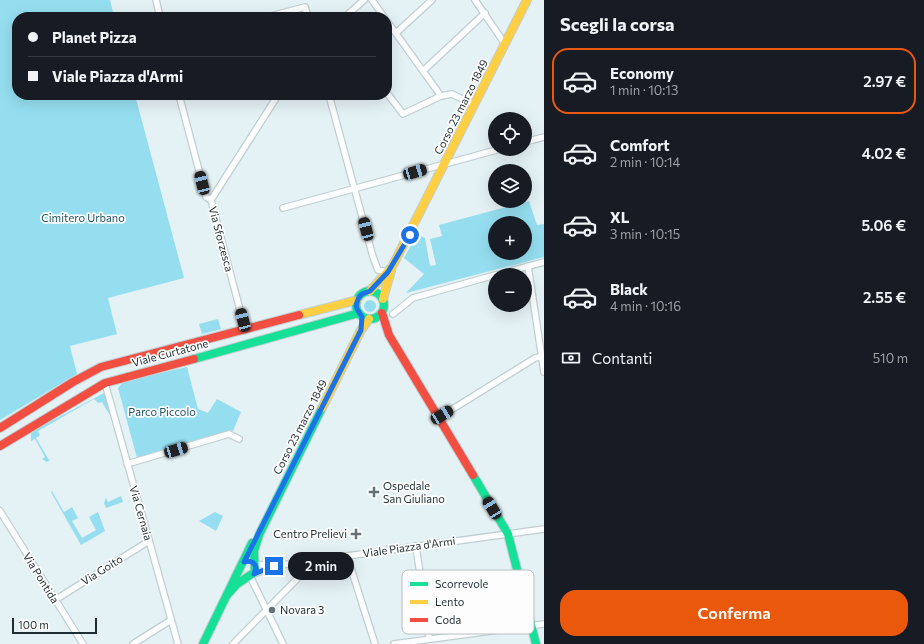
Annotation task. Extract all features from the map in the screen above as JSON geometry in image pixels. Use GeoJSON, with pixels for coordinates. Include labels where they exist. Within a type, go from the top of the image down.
{"type":"FeatureCollection","features":[{"type":"Feature","properties":{"kind":"main road","name":"Corso 23 marzo 1849"},"geometry":{"type":"LineString","coordinates":[[383,299],[390,270],[446,163],[527,0]]}},
{"type":"Feature","properties":{"kind":"main road","name":"Corso 23 marzo 1849"},"geometry":{"type":"LineString","coordinates":[[370,291],[390,270]]}},
{"type":"Feature","properties":{"kind":"main road"},"geometry":{"type":"LineString","coordinates":[[389,335],[366,317],[356,305],[357,300],[362,294],[370,291],[378,293],[383,299],[384,304],[382,313],[389,335],[508,534],[517,570]]}},
{"type":"Feature","properties":{"kind":"main road","name":"Viale Curtatone"},"geometry":{"type":"LineString","coordinates":[[0,428],[73,382],[101,367],[357,300]]}},
{"type":"Feature","properties":{"kind":"main road"},"geometry":{"type":"LineString","coordinates":[[366,317],[382,313]]}},
{"type":"Feature","properties":{"kind":"main road","name":"Corso 23 marzo 1849"},"geometry":{"type":"LineString","coordinates":[[254,564],[254,548],[259,535],[361,330],[366,317]]}},
{"type":"Feature","properties":{"kind":"main road","name":"Viale Curtatone"},"geometry":{"type":"LineString","coordinates":[[0,446],[105,383],[366,317]]}},
{"type":"Feature","properties":{"kind":"main road","name":"Corso 23 marzo 1849"},"geometry":{"type":"LineString","coordinates":[[203,644],[253,542],[259,535]]}},
{"type":"Feature","properties":{"kind":"main road"},"geometry":{"type":"LineString","coordinates":[[250,561],[254,564],[256,570],[251,575],[243,574],[242,565],[250,561]]}},
{"type":"Feature","properties":{"kind":"main road","name":"Corso 23 marzo 1849"},"geometry":{"type":"LineString","coordinates":[[227,595],[237,584],[251,575]]}},
{"type":"Feature","properties":{"kind":"main road"},"geometry":{"type":"LineString","coordinates":[[533,634],[536,644]]}},
{"type":"Feature","properties":{"kind":"street"},"geometry":{"type":"LineString","coordinates":[[156,0],[159,12]]}},
{"type":"Feature","properties":{"kind":"street"},"geometry":{"type":"LineString","coordinates":[[351,12],[364,0]]}},
{"type":"Feature","properties":{"kind":"street"},"geometry":{"type":"LineString","coordinates":[[372,0],[380,12]]}},
{"type":"Feature","properties":{"kind":"street"},"geometry":{"type":"LineString","coordinates":[[396,33],[432,0]]}},
{"type":"Feature","properties":{"kind":"street"},"geometry":{"type":"LineString","coordinates":[[475,0],[506,44]]}},
{"type":"Feature","properties":{"kind":"street"},"geometry":{"type":"LineString","coordinates":[[286,12],[305,7],[306,12]]}},
{"type":"Feature","properties":{"kind":"street"},"geometry":{"type":"LineString","coordinates":[[423,71],[485,13]]}},
{"type":"Feature","properties":{"kind":"street"},"geometry":{"type":"LineString","coordinates":[[392,28],[441,96]]}},
{"type":"Feature","properties":{"kind":"street"},"geometry":{"type":"LineString","coordinates":[[392,100],[403,114],[441,96],[452,94],[475,105]]}},
{"type":"Feature","properties":{"kind":"street"},"geometry":{"type":"LineString","coordinates":[[180,100],[206,197],[211,200]]}},
{"type":"Feature","properties":{"kind":"street","name":"Via Sforzesca"},"geometry":{"type":"LineString","coordinates":[[245,329],[211,200],[275,100]]}},
{"type":"Feature","properties":{"kind":"street"},"geometry":{"type":"LineString","coordinates":[[330,100],[378,270],[390,270]]}},
{"type":"Feature","properties":{"kind":"street"},"geometry":{"type":"LineString","coordinates":[[532,140],[544,137]]}},
{"type":"Feature","properties":{"kind":"street"},"geometry":{"type":"LineString","coordinates":[[283,208],[488,152]]}},
{"type":"Feature","properties":{"kind":"street"},"geometry":{"type":"LineString","coordinates":[[521,268],[544,262]]}},
{"type":"Feature","properties":{"kind":"street"},"geometry":{"type":"LineString","coordinates":[[528,266],[543,356],[544,372]]}},
{"type":"Feature","properties":{"kind":"street"},"geometry":{"type":"LineString","coordinates":[[393,314],[413,298],[488,277]]}},
{"type":"Feature","properties":{"kind":"street"},"geometry":{"type":"LineString","coordinates":[[438,418],[535,358],[543,356]]}},
{"type":"Feature","properties":{"kind":"street","name":"Via Cernaia"},"geometry":{"type":"LineString","coordinates":[[105,383],[178,644]]}},
{"type":"Feature","properties":{"kind":"street"},"geometry":{"type":"LineString","coordinates":[[128,464],[229,434],[239,439]]}},
{"type":"Feature","properties":{"kind":"street","name":"Via Pontida"},"geometry":{"type":"LineString","coordinates":[[0,511],[83,644]]}},
{"type":"Feature","properties":{"kind":"street","name":"Viale Piazza d'Armi"},"geometry":{"type":"LineString","coordinates":[[251,575],[274,566],[312,560],[544,529]]}},
{"type":"Feature","properties":{"kind":"street","name":"Via Goito"},"geometry":{"type":"LineString","coordinates":[[55,600],[149,541]]}},
{"type":"Feature","properties":{"kind":"street"},"geometry":{"type":"LineString","coordinates":[[416,546],[419,570]]}},
{"type":"Feature","properties":{"kind":"street"},"geometry":{"type":"LineString","coordinates":[[347,556],[374,644]]}},
{"type":"Feature","properties":{"kind":"street"},"geometry":{"type":"LineString","coordinates":[[233,644],[297,579],[312,560]]}},
{"type":"Feature","properties":{"kind":"street","name":"Viale Piazza d'Armi"},"geometry":{"type":"LineString","coordinates":[[254,564],[274,566]]}},
{"type":"Feature","properties":{"kind":"street"},"geometry":{"type":"LineString","coordinates":[[251,575],[283,644]]}},
{"type":"Feature","properties":{"kind":"street"},"geometry":{"type":"LineString","coordinates":[[133,644],[171,620]]}},
{"type":"Feature","properties":{"kind":"street"},"geometry":{"type":"LineString","coordinates":[[534,626],[544,624]]}},
{"type":"Feature","properties":{"kind":"street"},"geometry":{"type":"LineString","coordinates":[[428,634],[429,638]]}},
{"type":"Feature","properties":{"kind":"street"},"geometry":{"type":"LineString","coordinates":[[394,644],[463,634]]}},
{"type":"Feature","properties":{"kind":"green space","name":"Cimitero Urbano"},"geometry":{"type":"Polygon","coordinates":[[[0,0],[110,0],[113,12],[12,12],[12,100],[136,100],[184,278],[108,298],[117,334],[70,346],[77,374],[0,420],[0,0]]]}},
{"type":"Feature","properties":{"kind":"green space"},"geometry":{"type":"Polygon","coordinates":[[[503,208],[531,208],[537,225],[544,224],[544,257],[502,268],[488,268],[488,272],[406,293],[424,274],[404,258],[417,234],[425,238],[430,266],[436,265],[430,239],[442,236],[439,225],[503,208]]]}},
{"type":"Feature","properties":{"kind":"green space"},"geometry":{"type":"Polygon","coordinates":[[[368,300],[372,300],[376,306],[372,312],[368,312],[364,308],[364,304],[368,300]]]}},
{"type":"Feature","properties":{"kind":"green space"},"geometry":{"type":"Polygon","coordinates":[[[218,319],[221,329],[202,334],[199,324],[218,319]]]}},
{"type":"Feature","properties":{"kind":"green space","name":"Parco Piccolo"},"geometry":{"type":"Polygon","coordinates":[[[187,367],[198,409],[208,413],[217,399],[241,412],[233,431],[230,430],[137,458],[118,388],[124,381],[187,367]]]}},
{"type":"Feature","properties":{"kind":"green space"},"geometry":{"type":"Polygon","coordinates":[[[104,393],[111,417],[102,402],[98,403],[94,399],[38,431],[40,435],[36,438],[49,460],[53,458],[47,462],[42,459],[45,457],[35,439],[31,441],[31,432],[104,393]]]}},
{"type":"Feature","properties":{"kind":"green space"},"geometry":{"type":"Polygon","coordinates":[[[52,491],[64,512],[72,507],[78,518],[72,521],[82,538],[96,530],[89,517],[98,512],[105,531],[81,545],[51,492],[52,491]]]}},
{"type":"Feature","properties":{"kind":"green space"},"geometry":{"type":"Polygon","coordinates":[[[121,496],[123,502],[106,508],[104,503],[106,498],[108,502],[121,496]]]}},
{"type":"Feature","properties":{"kind":"green space"},"geometry":{"type":"Polygon","coordinates":[[[215,512],[223,516],[216,531],[199,521],[215,512]]]}},
{"type":"Feature","properties":{"kind":"traffic: fast"},"geometry":{"type":"LineString","coordinates":[[370,291],[380,295],[384,305],[380,315],[370,319],[360,315],[356,305],[360,295],[370,291]]}},
{"type":"Feature","properties":{"kind":"traffic: fast"},"geometry":{"type":"LineString","coordinates":[[194,359],[359,313]]}},
{"type":"Feature","properties":{"kind":"traffic: fast"},"geometry":{"type":"LineString","coordinates":[[227,595],[237,584],[255,572],[254,551],[259,535],[322,408]]}},
{"type":"Feature","properties":{"kind":"traffic: fast"},"geometry":{"type":"LineString","coordinates":[[473,475],[508,534],[517,570]]}},
{"type":"Feature","properties":{"kind":"traffic: fast"},"geometry":{"type":"LineString","coordinates":[[203,644],[252,543]]}},
{"type":"Feature","properties":{"kind":"traffic: fast"},"geometry":{"type":"LineString","coordinates":[[533,634],[536,644]]}},
{"type":"Feature","properties":{"kind":"traffic: slow"},"geometry":{"type":"LineString","coordinates":[[370,291],[392,267],[527,0]]}},
{"type":"Feature","properties":{"kind":"traffic: slow"},"geometry":{"type":"LineString","coordinates":[[383,299],[391,271]]}},
{"type":"Feature","properties":{"kind":"traffic: slow"},"geometry":{"type":"LineString","coordinates":[[299,315],[357,300]]}},
{"type":"Feature","properties":{"kind":"traffic: slow"},"geometry":{"type":"LineString","coordinates":[[322,408],[361,330],[369,319]]}},
{"type":"Feature","properties":{"kind":"traffic: jam"},"geometry":{"type":"LineString","coordinates":[[382,313],[389,335],[473,475]]}},
{"type":"Feature","properties":{"kind":"traffic: jam"},"geometry":{"type":"LineString","coordinates":[[0,428],[73,382],[101,367],[299,315]]}},
{"type":"Feature","properties":{"kind":"traffic: jam"},"geometry":{"type":"LineString","coordinates":[[0,446],[105,383],[194,359]]}},
{"type":"Feature","properties":{"kind":"place","name":"Ospedale San Giuliano"},"geometry":{"type":"Point","coordinates":[374,492]}},
{"type":"Feature","properties":{"kind":"place","name":"Centro Prelievi"},"geometry":{"type":"Point","coordinates":[356,534]}},
{"type":"Feature","properties":{"kind":"place","name":"Novara 3"},"geometry":{"type":"Point","coordinates":[272,610]}},
{"type":"Feature","properties":{"kind":"route"},"geometry":{"type":"LineString","coordinates":[[274,566],[254,574],[256,568],[254,563],[250,561],[244,562],[253,542],[259,535],[361,330],[362,317],[357,309],[357,300],[362,294],[370,291],[388,272],[410,235]]}}]}
